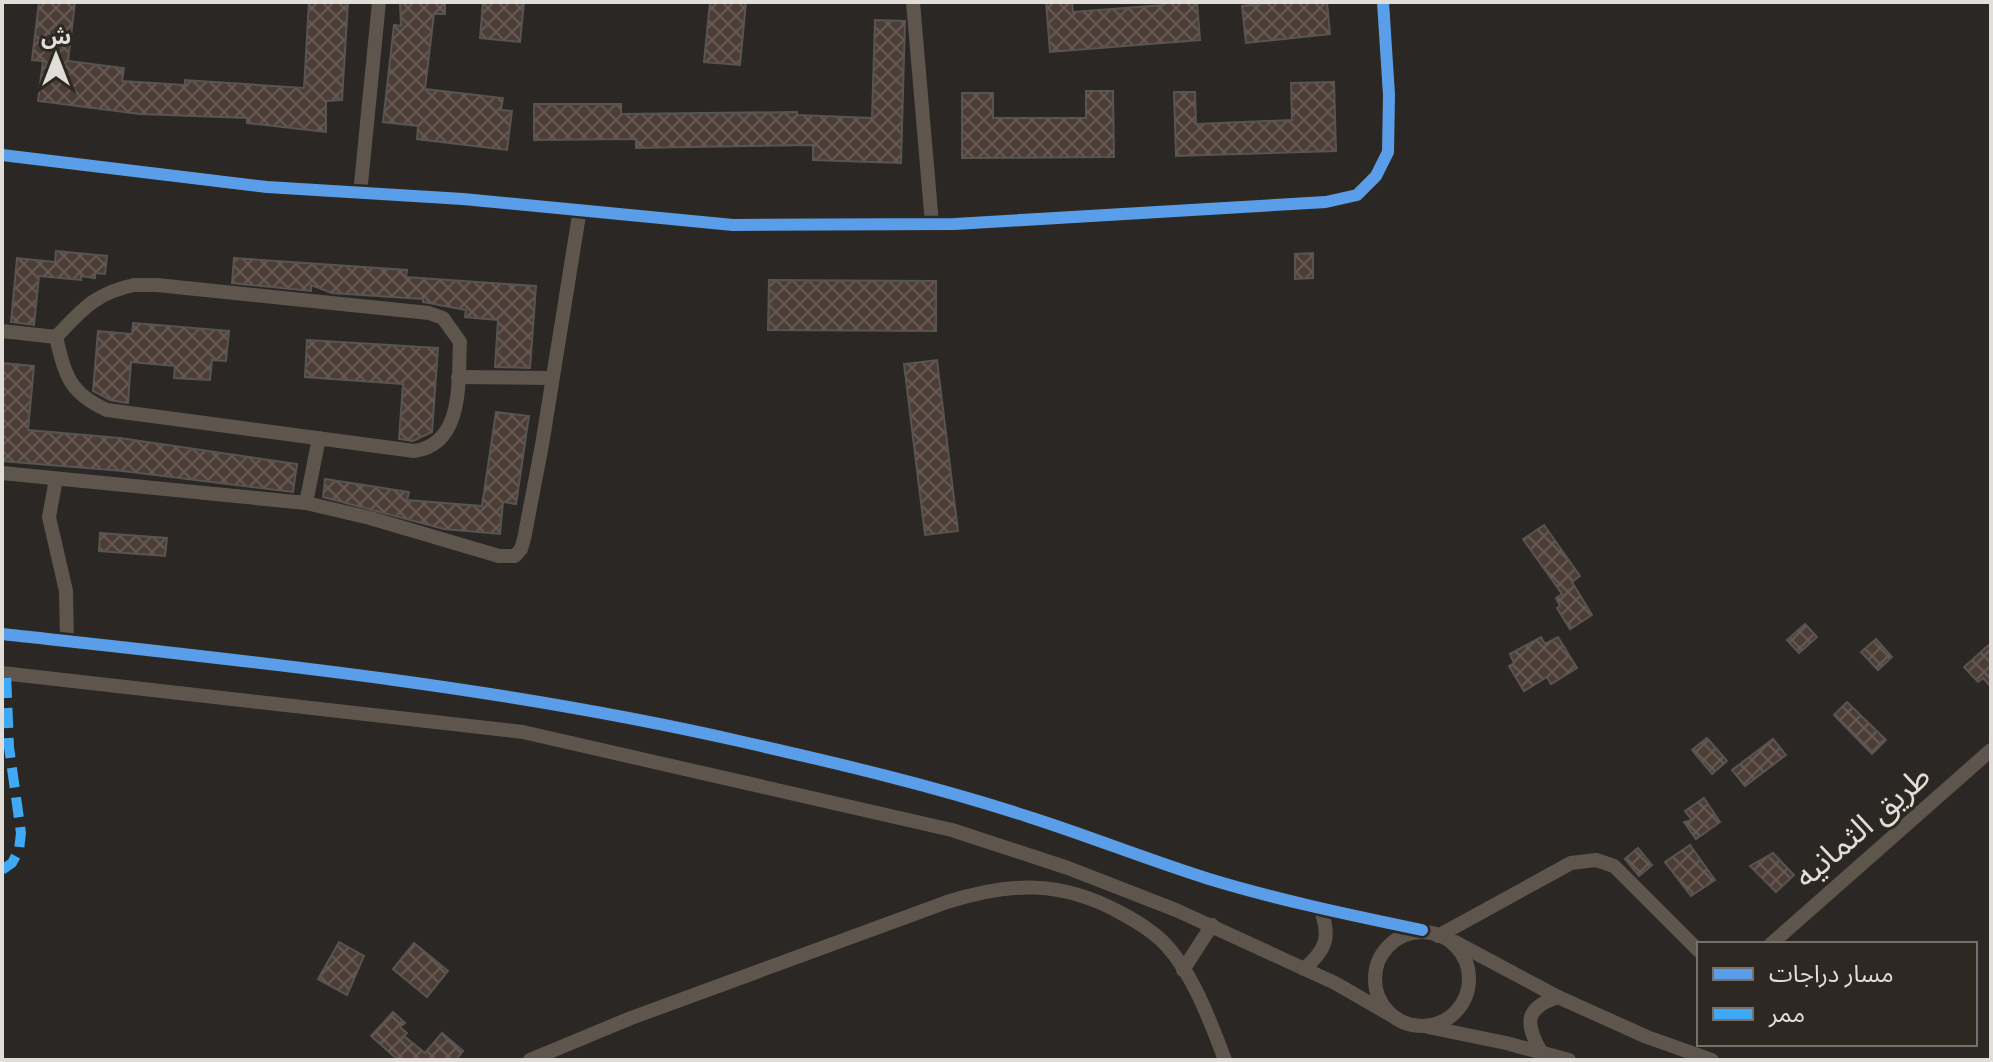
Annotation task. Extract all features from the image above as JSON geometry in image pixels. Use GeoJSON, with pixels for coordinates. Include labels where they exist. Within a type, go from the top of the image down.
{"type":"FeatureCollection","features":[{"type":"Feature","properties":{"kind":"street"},"geometry":{"type":"LineString","coordinates":[[360,194],[379,2]]}},
{"type":"Feature","properties":{"kind":"street"},"geometry":{"type":"LineString","coordinates":[[913,2],[932,224]]}},
{"type":"Feature","properties":{"kind":"street"},"geometry":{"type":"LineString","coordinates":[[2,155],[236,183],[580,209],[733,225],[932,224],[1326,202],[1357,195],[1376,176],[1388,152],[1389,95],[1383,2]]}},
{"type":"Feature","properties":{"kind":"street"},"geometry":{"type":"LineString","coordinates":[[2,473],[306,503],[370,518],[499,556],[515,556],[521,549],[527,526],[580,209]]}},
{"type":"Feature","properties":{"kind":"street"},"geometry":{"type":"LineString","coordinates":[[134,285],[429,313],[443,318],[460,342],[452,425],[430,449],[414,451],[107,410],[91,403],[75,390],[64,369],[56,337],[97,297],[134,285]]}},
{"type":"Feature","properties":{"kind":"street"},"geometry":{"type":"LineString","coordinates":[[2,331],[56,337]]}},
{"type":"Feature","properties":{"kind":"street"},"geometry":{"type":"LineString","coordinates":[[458,377],[551,378]]}},
{"type":"Feature","properties":{"kind":"street"},"geometry":{"type":"LineString","coordinates":[[306,503],[319,438]]}},
{"type":"Feature","properties":{"kind":"street"},"geometry":{"type":"LineString","coordinates":[[56,479],[49,517],[66,591],[67,641]]}},
{"type":"Feature","properties":{"kind":"street"},"geometry":{"type":"LineString","coordinates":[[2,634],[381,677],[484,692],[738,741],[1028,816],[1208,878],[1320,908],[1422,930],[1443,937],[1558,997],[1647,1037],[1712,1060]]}},
{"type":"Feature","properties":{"kind":"street"},"geometry":{"type":"LineString","coordinates":[[2,673],[523,732],[952,830],[1068,868],[1212,925],[1396,1018],[1569,1060]]}},
{"type":"Feature","properties":{"kind":"street","name":"طريق الثمانيه"},"geometry":{"type":"LineString","coordinates":[[1773,942],[1991,750]]}},
{"type":"Feature","properties":{"kind":"street"},"geometry":{"type":"LineString","coordinates":[[1443,937],[1571,863],[1596,860],[1614,866],[1697,949]]}},
{"type":"Feature","properties":{"kind":"street"},"geometry":{"type":"LineString","coordinates":[[530,1060],[631,1018],[947,902],[983,891],[1012,887],[1059,890],[1089,896],[1131,918],[1164,942],[1209,1017],[1225,1060]]}},
{"type":"Feature","properties":{"kind":"street"},"geometry":{"type":"LineString","coordinates":[[1304,969],[1317,958],[1326,942],[1326,924],[1320,908]]}},
{"type":"Feature","properties":{"kind":"street"},"geometry":{"type":"LineString","coordinates":[[1183,970],[1212,925]]}},
{"type":"Feature","properties":{"kind":"street"},"geometry":{"type":"LineString","coordinates":[[1396,1018],[1379,999],[1375,987],[1376,966],[1386,947],[1402,935],[1422,930]]}},
{"type":"Feature","properties":{"kind":"street"},"geometry":{"type":"LineString","coordinates":[[1420,1026],[1445,1020],[1455,1013],[1465,998],[1469,981],[1467,964],[1460,949],[1443,937]]}},
{"type":"Feature","properties":{"kind":"street"},"geometry":{"type":"LineString","coordinates":[[1541,1052],[1530,1026],[1532,1012],[1542,1002],[1558,997]]}},
{"type":"Feature","properties":{"kind":"building"},"geometry":{"type":"Polygon","coordinates":[[[39,2],[75,2],[68,61],[124,68],[122,81],[185,85],[185,80],[304,88],[309,2],[348,2],[342,100],[326,101],[326,132],[247,123],[247,118],[140,114],[38,101],[43,61],[32,60],[39,2]]]}},
{"type":"Feature","properties":{"kind":"building"},"geometry":{"type":"Polygon","coordinates":[[[400,2],[445,2],[445,14],[434,14],[425,89],[503,98],[501,110],[512,111],[507,150],[417,139],[418,126],[383,122],[394,25],[401,26],[400,2]]]}},
{"type":"Feature","properties":{"kind":"building"},"geometry":{"type":"Polygon","coordinates":[[[483,2],[524,2],[520,42],[480,38],[483,2]]]}},
{"type":"Feature","properties":{"kind":"building"},"geometry":{"type":"Polygon","coordinates":[[[710,2],[746,2],[740,65],[704,62],[710,2]]]}},
{"type":"Feature","properties":{"kind":"building"},"geometry":{"type":"Polygon","coordinates":[[[1046,2],[1072,2],[1073,12],[1163,5],[1162,2],[1197,2],[1200,40],[1050,52],[1046,2]]]}},
{"type":"Feature","properties":{"kind":"building"},"geometry":{"type":"Polygon","coordinates":[[[1327,2],[1330,34],[1246,43],[1242,6],[1327,2]]]}},
{"type":"Feature","properties":{"kind":"building"},"geometry":{"type":"Polygon","coordinates":[[[875,20],[905,21],[901,163],[813,160],[813,145],[636,148],[636,139],[534,140],[534,104],[621,104],[621,114],[797,112],[797,115],[872,118],[875,20]]]}},
{"type":"Feature","properties":{"kind":"building"},"geometry":{"type":"Polygon","coordinates":[[[1334,82],[1336,151],[1176,156],[1174,92],[1195,92],[1196,124],[1292,120],[1291,83],[1334,82]]]}},
{"type":"Feature","properties":{"kind":"building"},"geometry":{"type":"Polygon","coordinates":[[[1086,91],[1113,91],[1114,157],[962,158],[962,93],[993,93],[993,118],[1086,118],[1086,91]]]}},
{"type":"Feature","properties":{"kind":"building"},"geometry":{"type":"Polygon","coordinates":[[[56,251],[107,256],[105,274],[95,273],[95,278],[81,276],[81,280],[39,276],[34,325],[11,322],[17,258],[55,262],[56,251]]]}},
{"type":"Feature","properties":{"kind":"building"},"geometry":{"type":"Polygon","coordinates":[[[1313,253],[1313,278],[1295,279],[1295,254],[1313,253]]]}},
{"type":"Feature","properties":{"kind":"building"},"geometry":{"type":"Polygon","coordinates":[[[234,258],[407,270],[406,277],[536,286],[530,368],[495,367],[498,320],[465,317],[466,310],[423,302],[423,299],[332,293],[311,285],[311,291],[232,283],[234,258]]]}},
{"type":"Feature","properties":{"kind":"building"},"geometry":{"type":"Polygon","coordinates":[[[769,280],[936,281],[936,331],[768,330],[769,280]]]}},
{"type":"Feature","properties":{"kind":"building"},"geometry":{"type":"Polygon","coordinates":[[[133,323],[229,331],[226,361],[212,360],[210,380],[174,378],[175,366],[131,362],[128,403],[110,400],[93,391],[98,331],[132,334],[133,323]]]}},
{"type":"Feature","properties":{"kind":"building"},"geometry":{"type":"Polygon","coordinates":[[[307,340],[438,348],[432,432],[413,441],[399,439],[403,384],[305,377],[307,340]]]}},
{"type":"Feature","properties":{"kind":"building"},"geometry":{"type":"Polygon","coordinates":[[[937,360],[958,531],[925,535],[904,364],[937,360]]]}},
{"type":"Feature","properties":{"kind":"building"},"geometry":{"type":"Polygon","coordinates":[[[2,363],[34,366],[28,430],[120,438],[297,464],[293,492],[123,471],[2,461],[2,363]]]}},
{"type":"Feature","properties":{"kind":"building"},"geometry":{"type":"Polygon","coordinates":[[[496,412],[529,416],[516,504],[503,502],[500,534],[444,529],[323,497],[325,479],[409,492],[407,500],[482,506],[496,412]]]}},
{"type":"Feature","properties":{"kind":"building"},"geometry":{"type":"Polygon","coordinates":[[[1544,525],[1580,576],[1572,582],[1592,615],[1570,629],[1557,608],[1560,606],[1556,598],[1562,594],[1523,539],[1544,525]]]}},
{"type":"Feature","properties":{"kind":"building"},"geometry":{"type":"Polygon","coordinates":[[[100,533],[167,538],[165,556],[99,551],[100,533]]]}},
{"type":"Feature","properties":{"kind":"building"},"geometry":{"type":"Polygon","coordinates":[[[1805,624],[1817,637],[1799,653],[1787,640],[1805,624]]]}},
{"type":"Feature","properties":{"kind":"building"},"geometry":{"type":"Polygon","coordinates":[[[1541,637],[1545,644],[1558,637],[1577,668],[1551,684],[1547,677],[1524,691],[1509,666],[1514,663],[1510,654],[1541,637]]]}},
{"type":"Feature","properties":{"kind":"building"},"geometry":{"type":"Polygon","coordinates":[[[1876,639],[1892,657],[1878,670],[1861,652],[1876,639]]]}},
{"type":"Feature","properties":{"kind":"building"},"geometry":{"type":"Polygon","coordinates":[[[1991,643],[1991,687],[1983,678],[1978,682],[1964,667],[1991,643]]]}},
{"type":"Feature","properties":{"kind":"building"},"geometry":{"type":"Polygon","coordinates":[[[1847,702],[1886,740],[1872,754],[1834,715],[1847,702]]]}},
{"type":"Feature","properties":{"kind":"building"},"geometry":{"type":"Polygon","coordinates":[[[1707,738],[1727,761],[1712,774],[1692,750],[1707,738]]]}},
{"type":"Feature","properties":{"kind":"building"},"geometry":{"type":"Polygon","coordinates":[[[1773,739],[1786,755],[1745,786],[1732,770],[1773,739]]]}},
{"type":"Feature","properties":{"kind":"building"},"geometry":{"type":"Polygon","coordinates":[[[1704,798],[1720,822],[1696,839],[1684,822],[1692,820],[1685,811],[1704,798]]]}},
{"type":"Feature","properties":{"kind":"building"},"geometry":{"type":"Polygon","coordinates":[[[1690,845],[1715,880],[1691,896],[1665,862],[1690,845]]]}},
{"type":"Feature","properties":{"kind":"building"},"geometry":{"type":"Polygon","coordinates":[[[1638,848],[1652,865],[1639,876],[1625,859],[1638,848]]]}},
{"type":"Feature","properties":{"kind":"building"},"geometry":{"type":"Polygon","coordinates":[[[1773,853],[1794,875],[1776,892],[1750,866],[1773,853]]]}},
{"type":"Feature","properties":{"kind":"building"},"geometry":{"type":"Polygon","coordinates":[[[339,942],[364,956],[347,995],[318,979],[339,942]]]}},
{"type":"Feature","properties":{"kind":"building"},"geometry":{"type":"Polygon","coordinates":[[[414,943],[448,971],[427,997],[393,969],[414,943]]]}},
{"type":"Feature","properties":{"kind":"building"},"geometry":{"type":"Polygon","coordinates":[[[393,1012],[405,1023],[400,1027],[407,1033],[404,1036],[425,1053],[442,1033],[463,1051],[456,1060],[398,1060],[371,1036],[393,1012]]]}},
{"type":"Feature","properties":{"kind":"marked path"},"geometry":{"type":"LineString","coordinates":[[2,870],[12,863],[19,850],[21,833],[9,747],[6,673]]}},
{"type":"Feature","properties":{"kind":"cycle path"},"geometry":{"type":"LineString","coordinates":[[2,155],[267,187],[463,199],[733,225],[955,224],[1326,202],[1357,195],[1376,176],[1388,152],[1389,95],[1383,2]]}},
{"type":"Feature","properties":{"kind":"cycle path"},"geometry":{"type":"LineString","coordinates":[[2,634],[372,677],[648,722],[922,785],[1029,817],[1235,887],[1422,930]]}}]}
